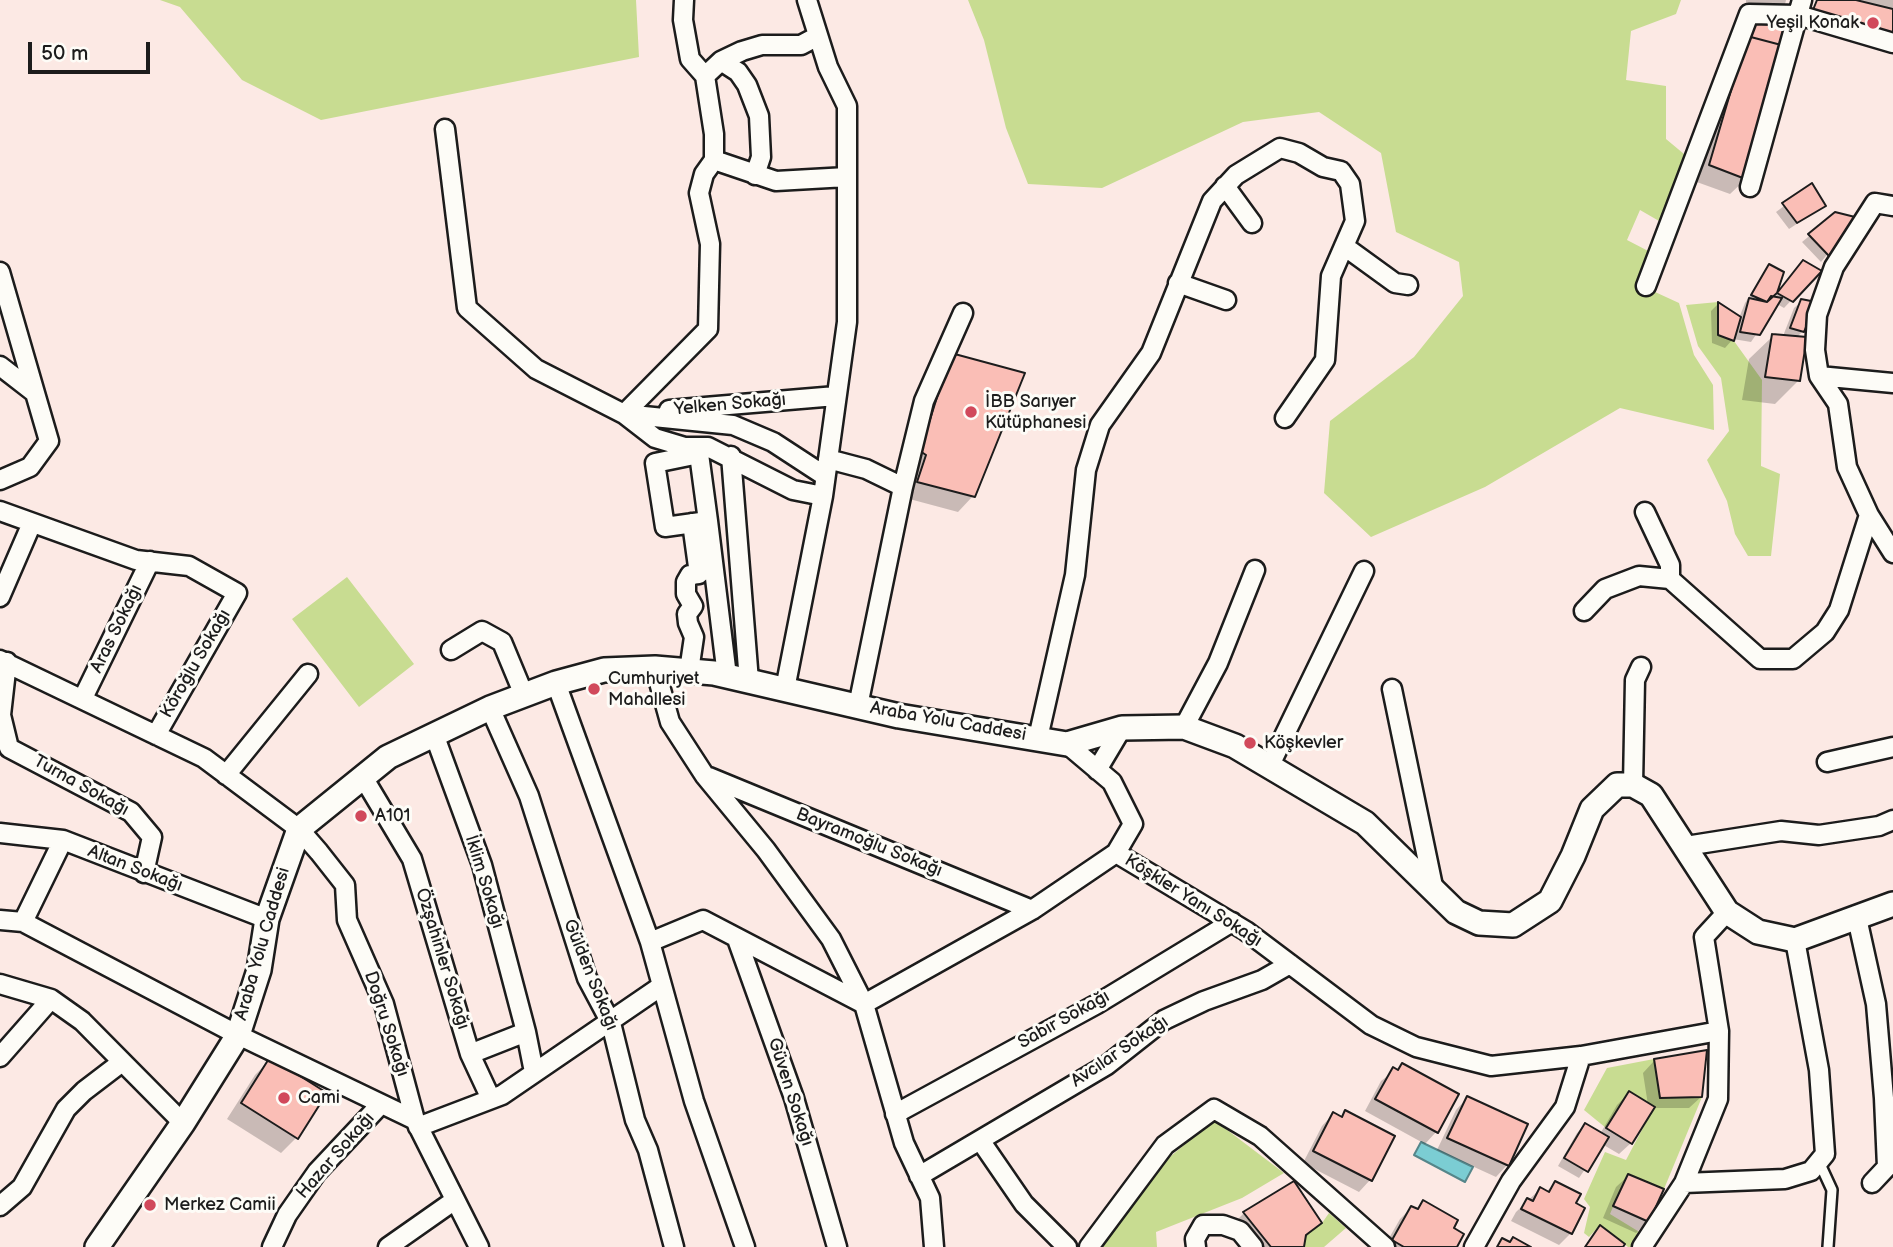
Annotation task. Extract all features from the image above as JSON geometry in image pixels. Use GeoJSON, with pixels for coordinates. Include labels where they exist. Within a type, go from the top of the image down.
{"type":"FeatureCollection","features":[{"type":"Feature","properties":{"kind":"street"},"geometry":{"type":"LineString","coordinates":[[624,414],[709,329],[710,244],[699,193],[704,174],[714,160],[714,134],[705,76],[690,59],[683,20],[684,0]]}},
{"type":"Feature","properties":{"kind":"street"},"geometry":{"type":"LineString","coordinates":[[785,690],[827,467],[847,322],[847,106],[828,67],[807,0]]}},
{"type":"Feature","properties":{"kind":"street"},"geometry":{"type":"LineString","coordinates":[[1750,187],[1800,8]]}},
{"type":"Feature","properties":{"kind":"street"},"geometry":{"type":"LineString","coordinates":[[1646,286],[1749,14],[1800,8],[1893,43]]}},
{"type":"Feature","properties":{"kind":"street"},"geometry":{"type":"LineString","coordinates":[[705,76],[721,61],[762,45],[801,45],[818,36]]}},
{"type":"Feature","properties":{"kind":"street"},"geometry":{"type":"LineString","coordinates":[[721,61],[737,72],[747,85],[759,116],[761,157],[755,175]]}},
{"type":"Feature","properties":{"kind":"street"},"geometry":{"type":"LineString","coordinates":[[445,129],[467,308],[536,369],[624,414],[655,438],[685,447],[708,447],[731,456],[793,490],[822,496]]}},
{"type":"Feature","properties":{"kind":"street"},"geometry":{"type":"LineString","coordinates":[[1038,738],[1075,575],[1086,470],[1100,425],[1150,353],[1212,201],[1236,175],[1280,148],[1299,153],[1323,167],[1341,171],[1350,184],[1355,221],[1331,276],[1325,360],[1285,418]]}},
{"type":"Feature","properties":{"kind":"street"},"geometry":{"type":"LineString","coordinates":[[714,160],[776,181],[847,177]]}},
{"type":"Feature","properties":{"kind":"street"},"geometry":{"type":"LineString","coordinates":[[1225,186],[1252,223]]}},
{"type":"Feature","properties":{"kind":"street"},"geometry":{"type":"LineString","coordinates":[[1891,545],[1869,515],[1847,467],[1839,404],[1819,376],[1815,350],[1817,314],[1834,267],[1875,203],[1893,206]]}},
{"type":"Feature","properties":{"kind":"street"},"geometry":{"type":"LineString","coordinates":[[1344,246],[1395,283],[1408,285]]}},
{"type":"Feature","properties":{"kind":"street"},"geometry":{"type":"LineString","coordinates":[[0,272],[50,441],[30,467],[0,480]]}},
{"type":"Feature","properties":{"kind":"street"},"geometry":{"type":"LineString","coordinates":[[1178,283],[1226,300]]}},
{"type":"Feature","properties":{"kind":"street"},"geometry":{"type":"LineString","coordinates":[[858,706],[903,486],[925,401],[963,313]]}},
{"type":"Feature","properties":{"kind":"street"},"geometry":{"type":"LineString","coordinates":[[0,366],[35,393]]}},
{"type":"Feature","properties":{"kind":"street"},"geometry":{"type":"LineString","coordinates":[[1819,376],[1893,383]]}},
{"type":"Feature","properties":{"kind":"street","name":"Yelken Sokağı"},"geometry":{"type":"LineString","coordinates":[[624,414],[836,396]]}},
{"type":"Feature","properties":{"kind":"street"},"geometry":{"type":"LineString","coordinates":[[624,414],[733,425],[827,467],[866,469],[903,486]]}},
{"type":"Feature","properties":{"kind":"street"},"geometry":{"type":"LineString","coordinates":[[731,456],[738,678]]}},
{"type":"Feature","properties":{"kind":"street"},"geometry":{"type":"LineString","coordinates":[[0,511],[136,561],[150,561]]}},
{"type":"Feature","properties":{"kind":"street"},"geometry":{"type":"LineString","coordinates":[[1646,512],[1670,565],[1670,579]]}},
{"type":"Feature","properties":{"kind":"street"},"geometry":{"type":"LineString","coordinates":[[1584,611],[1605,589],[1639,576],[1670,579],[1760,659],[1793,659],[1825,632],[1839,610],[1869,515]]}},
{"type":"Feature","properties":{"kind":"street"},"geometry":{"type":"LineString","coordinates":[[689,671],[694,637],[688,614],[701,604],[687,594],[686,582],[690,575],[699,574],[700,522],[738,678]]}},
{"type":"Feature","properties":{"kind":"street"},"geometry":{"type":"LineString","coordinates":[[0,597],[32,523]]}},
{"type":"Feature","properties":{"kind":"street","name":"Köroğlu Sokağı"},"geometry":{"type":"LineString","coordinates":[[150,561],[189,566],[237,593],[156,734]]}},
{"type":"Feature","properties":{"kind":"street","name":"Aras Sokağı"},"geometry":{"type":"LineString","coordinates":[[83,698],[150,561]]}},
{"type":"Feature","properties":{"kind":"street"},"geometry":{"type":"LineString","coordinates":[[1184,727],[1218,663],[1255,570]]}},
{"type":"Feature","properties":{"kind":"street"},"geometry":{"type":"LineString","coordinates":[[1269,767],[1364,571]]}},
{"type":"Feature","properties":{"kind":"street"},"geometry":{"type":"LineString","coordinates":[[451,650],[482,631],[502,642],[524,695]]}},
{"type":"Feature","properties":{"kind":"street","name":"Doğru Sokağı"},"geometry":{"type":"LineString","coordinates":[[3,661],[204,758],[299,829],[345,885],[347,920],[384,1004],[416,1123],[479,1247]]}},
{"type":"Feature","properties":{"kind":"street","name":"Turna Sokağı"},"geometry":{"type":"LineString","coordinates":[[3,661],[1,715],[9,748],[131,812],[152,837],[144,873]]}},
{"type":"Feature","properties":{"kind":"street"},"geometry":{"type":"LineString","coordinates":[[1641,667],[1635,680],[1633,785],[1651,795],[1727,912],[1758,932],[1795,940],[1893,904]]}},
{"type":"Feature","properties":{"kind":"street"},"geometry":{"type":"LineString","coordinates":[[655,668],[670,722],[705,776],[766,850],[831,939],[864,1004],[904,1143],[930,1198],[934,1247]]}},
{"type":"Feature","properties":{"kind":"street","name":"Araba Yolu Caddesi"},"geometry":{"type":"LineString","coordinates":[[97,1247],[183,1123],[238,1035],[258,970],[267,919],[299,829],[388,757],[490,708],[556,683],[604,670],[655,668],[689,671],[738,678],[858,706],[1067,744],[1122,727],[1184,727],[1235,746],[1365,823],[1456,912],[1479,923],[1513,925],[1533,915],[1550,901],[1592,809],[1616,785],[1633,785]]}},
{"type":"Feature","properties":{"kind":"street"},"geometry":{"type":"LineString","coordinates":[[226,775],[308,674]]}},
{"type":"Feature","properties":{"kind":"street"},"geometry":{"type":"LineString","coordinates":[[556,683],[650,942],[660,987],[694,1101],[745,1247]]}},
{"type":"Feature","properties":{"kind":"street"},"geometry":{"type":"LineString","coordinates":[[1392,690],[1434,891]]}},
{"type":"Feature","properties":{"kind":"street","name":"Gülden Sokağı"},"geometry":{"type":"LineString","coordinates":[[490,708],[529,796],[587,978],[611,1023],[635,1120],[648,1150],[672,1247]]}},
{"type":"Feature","properties":{"kind":"street"},"geometry":{"type":"LineString","coordinates":[[1097,770],[1122,727]]}},
{"type":"Feature","properties":{"kind":"street","name":"İklim Sokağı"},"geometry":{"type":"LineString","coordinates":[[434,734],[482,865],[526,1032]]}},
{"type":"Feature","properties":{"kind":"street"},"geometry":{"type":"LineString","coordinates":[[864,1004],[1032,910],[1116,853],[1133,824],[1112,782],[1067,744]]}},
{"type":"Feature","properties":{"kind":"street"},"geometry":{"type":"LineString","coordinates":[[1827,762],[1893,747]]}},
{"type":"Feature","properties":{"kind":"street","name":"Bayramoğlu Sokağı"},"geometry":{"type":"LineString","coordinates":[[705,776],[1032,910]]}},
{"type":"Feature","properties":{"kind":"street","name":"Özşahinler Sokağı"},"geometry":{"type":"LineString","coordinates":[[363,777],[412,859],[470,1054],[526,1032]]}},
{"type":"Feature","properties":{"kind":"street"},"geometry":{"type":"LineString","coordinates":[[1686,846],[1781,831],[1819,835],[1879,826],[1893,820]]}},
{"type":"Feature","properties":{"kind":"street","name":"Altan Sokağı"},"geometry":{"type":"LineString","coordinates":[[0,833],[63,840],[267,919]]}},
{"type":"Feature","properties":{"kind":"street"},"geometry":{"type":"LineString","coordinates":[[23,922],[63,840]]}},
{"type":"Feature","properties":{"kind":"street","name":"Köşkler Yanı Sokağı"},"geometry":{"type":"LineString","coordinates":[[1116,853],[1231,922],[1371,1025],[1416,1047],[1491,1066],[1581,1056],[1719,1031]]}},
{"type":"Feature","properties":{"kind":"street"},"geometry":{"type":"LineString","coordinates":[[1642,1247],[1684,1182],[1718,1099],[1719,1031],[1704,937],[1727,912]]}},
{"type":"Feature","properties":{"kind":"street"},"geometry":{"type":"LineString","coordinates":[[1857,918],[1876,1004],[1884,1098],[1887,1167],[1872,1183]]}},
{"type":"Feature","properties":{"kind":"street"},"geometry":{"type":"LineString","coordinates":[[0,920],[23,922],[238,1035],[416,1123],[491,1099],[611,1023],[660,987]]}},
{"type":"Feature","properties":{"kind":"street"},"geometry":{"type":"LineString","coordinates":[[650,942],[704,920],[864,1004]]}},
{"type":"Feature","properties":{"kind":"street","name":"Sabır Sokağı"},"geometry":{"type":"LineString","coordinates":[[895,1114],[1097,1003],[1231,922]]}},
{"type":"Feature","properties":{"kind":"street","name":"Güven Sokağı"},"geometry":{"type":"LineString","coordinates":[[737,939],[794,1098],[837,1247]]}},
{"type":"Feature","properties":{"kind":"street"},"geometry":{"type":"LineString","coordinates":[[1684,1182],[1785,1179],[1811,1171],[1820,1164],[1827,1144],[1819,1070],[1795,940]]}},
{"type":"Feature","properties":{"kind":"street","name":"Avcılar Sokağı"},"geometry":{"type":"LineString","coordinates":[[919,1175],[1107,1066],[1164,1020],[1204,1001],[1262,980],[1290,964]]}},
{"type":"Feature","properties":{"kind":"street"},"geometry":{"type":"LineString","coordinates":[[0,984],[51,999],[82,1021],[183,1123]]}},
{"type":"Feature","properties":{"kind":"street"},"geometry":{"type":"LineString","coordinates":[[0,1057],[51,999]]}},
{"type":"Feature","properties":{"kind":"street"},"geometry":{"type":"LineString","coordinates":[[526,1032],[534,1072]]}},
{"type":"Feature","properties":{"kind":"street"},"geometry":{"type":"LineString","coordinates":[[470,1054],[491,1099]]}},
{"type":"Feature","properties":{"kind":"street"},"geometry":{"type":"LineString","coordinates":[[1474,1247],[1511,1181],[1566,1107],[1581,1056]]}},
{"type":"Feature","properties":{"kind":"street"},"geometry":{"type":"LineString","coordinates":[[0,1206],[22,1186],[66,1109],[83,1091],[122,1062]]}},
{"type":"Feature","properties":{"kind":"street","name":"Hazar Sokağı"},"geometry":{"type":"LineString","coordinates":[[272,1247],[287,1215],[317,1172],[382,1104]]}},
{"type":"Feature","properties":{"kind":"street"},"geometry":{"type":"LineString","coordinates":[[1088,1247],[1165,1145],[1214,1109],[1260,1136],[1385,1247]]}},
{"type":"Feature","properties":{"kind":"street"},"geometry":{"type":"LineString","coordinates":[[980,1140],[1024,1203],[1067,1247]]}},
{"type":"Feature","properties":{"kind":"street"},"geometry":{"type":"LineString","coordinates":[[388,1247],[455,1200]]}},
{"type":"Feature","properties":{"kind":"street"},"geometry":{"type":"LineString","coordinates":[[1196,1247],[1195,1239],[1203,1225],[1223,1225],[1240,1231],[1253,1247]]}},
{"type":"Feature","properties":{"kind":"lane"},"geometry":{"type":"LineString","coordinates":[[1820,1164],[1832,1190],[1828,1247]]}},
{"type":"Feature","properties":{"kind":"green space"},"geometry":{"type":"Polygon","coordinates":[[[160,0],[636,0],[639,57],[321,120],[242,80],[180,7],[160,0]]]}},
{"type":"Feature","properties":{"kind":"green space"},"geometry":{"type":"Polygon","coordinates":[[[968,0],[1681,0],[1676,14],[1631,31],[1626,80],[1666,86],[1666,139],[1690,159],[1666,225],[1640,210],[1627,240],[1654,254],[1642,286],[1679,303],[1694,355],[1713,385],[1714,430],[1620,408],[1485,487],[1371,537],[1324,493],[1330,421],[1414,357],[1463,296],[1459,262],[1396,232],[1381,153],[1319,112],[1243,122],[1102,188],[1028,184],[1006,128],[984,40],[968,0]]]}},
{"type":"Feature","properties":{"kind":"green space"},"geometry":{"type":"Polygon","coordinates":[[[1718,302],[1719,335],[1734,341],[1762,380],[1761,466],[1780,474],[1771,556],[1748,556],[1735,534],[1727,501],[1707,460],[1729,431],[1721,378],[1698,346],[1686,305],[1718,302]]]}},
{"type":"Feature","properties":{"kind":"green space"},"geometry":{"type":"Polygon","coordinates":[[[347,577],[414,664],[359,707],[292,619],[347,577]]]}},
{"type":"Feature","properties":{"kind":"green space"},"geometry":{"type":"Polygon","coordinates":[[[1654,1059],[1660,1097],[1702,1097],[1664,1189],[1627,1174],[1610,1214],[1641,1233],[1633,1247],[1628,1247],[1600,1225],[1589,1237],[1584,1233],[1590,1207],[1584,1199],[1605,1152],[1626,1160],[1654,1107],[1629,1091],[1606,1128],[1584,1110],[1607,1068],[1654,1059]]]}},
{"type":"Feature","properties":{"kind":"green space"},"geometry":{"type":"Polygon","coordinates":[[[1214,1120],[1284,1173],[1242,1198],[1156,1232],[1157,1247],[1103,1247],[1153,1171],[1214,1120]]]}},
{"type":"Feature","properties":{"kind":"green space"},"geometry":{"type":"Polygon","coordinates":[[[1329,1213],[1346,1228],[1324,1247],[1304,1247],[1306,1235],[1322,1223],[1329,1213]]]}},
{"type":"Feature","properties":{"kind":"water"},"geometry":{"type":"Polygon","coordinates":[[[1421,1142],[1473,1167],[1465,1182],[1414,1155],[1421,1142]]]}},
{"type":"Feature","properties":{"kind":"building","name":"Yeşil Konak"},"geometry":{"type":"Polygon","coordinates":[[[1817,0],[1856,0],[1893,9],[1893,35],[1813,10],[1817,0]]]}},
{"type":"Feature","properties":{"kind":"building"},"geometry":{"type":"Polygon","coordinates":[[[1753,18],[1790,22],[1785,46],[1747,36],[1753,18]]]}},
{"type":"Feature","properties":{"kind":"building"},"geometry":{"type":"Polygon","coordinates":[[[1747,36],[1785,46],[1748,180],[1709,165],[1747,36]]]}},
{"type":"Feature","properties":{"kind":"building"},"geometry":{"type":"Polygon","coordinates":[[[1812,183],[1826,206],[1797,223],[1782,203],[1812,183]]]}},
{"type":"Feature","properties":{"kind":"building"},"geometry":{"type":"Polygon","coordinates":[[[1835,212],[1859,218],[1829,256],[1808,234],[1835,212]]]}},
{"type":"Feature","properties":{"kind":"building"},"geometry":{"type":"Polygon","coordinates":[[[1803,260],[1822,271],[1793,302],[1777,293],[1803,260]]]}},
{"type":"Feature","properties":{"kind":"building"},"geometry":{"type":"Polygon","coordinates":[[[1769,264],[1784,272],[1777,293],[1767,302],[1751,295],[1769,264]]]}},
{"type":"Feature","properties":{"kind":"building"},"geometry":{"type":"Polygon","coordinates":[[[1771,296],[1782,298],[1760,335],[1740,332],[1749,298],[1767,302],[1771,296]]]}},
{"type":"Feature","properties":{"kind":"building"},"geometry":{"type":"Polygon","coordinates":[[[1801,299],[1816,302],[1804,332],[1790,328],[1801,299]]]}},
{"type":"Feature","properties":{"kind":"building"},"geometry":{"type":"Polygon","coordinates":[[[1718,302],[1741,317],[1734,341],[1718,335],[1718,302]]]}},
{"type":"Feature","properties":{"kind":"building"},"geometry":{"type":"Polygon","coordinates":[[[1772,334],[1807,337],[1800,381],[1765,377],[1772,334]]]}},
{"type":"Feature","properties":{"kind":"building","name":"İBB Sarıyer Kütüphanesi"},"geometry":{"type":"Polygon","coordinates":[[[951,353],[1025,373],[975,497],[917,482],[926,455],[920,451],[951,353]]]}},
{"type":"Feature","properties":{"kind":"building"},"geometry":{"type":"Polygon","coordinates":[[[1707,1050],[1702,1097],[1660,1098],[1654,1059],[1707,1050]]]}},
{"type":"Feature","properties":{"kind":"building","name":"Cami"},"geometry":{"type":"Polygon","coordinates":[[[270,1057],[327,1093],[298,1139],[241,1103],[270,1057]]]}},
{"type":"Feature","properties":{"kind":"building"},"geometry":{"type":"Polygon","coordinates":[[[1402,1063],[1459,1094],[1438,1133],[1375,1099],[1393,1067],[1398,1070],[1402,1063]]]}},
{"type":"Feature","properties":{"kind":"building"},"geometry":{"type":"Polygon","coordinates":[[[1629,1091],[1655,1107],[1632,1144],[1606,1128],[1629,1091]]]}},
{"type":"Feature","properties":{"kind":"building"},"geometry":{"type":"Polygon","coordinates":[[[1467,1096],[1528,1124],[1509,1166],[1447,1138],[1467,1096]]]}},
{"type":"Feature","properties":{"kind":"building"},"geometry":{"type":"Polygon","coordinates":[[[1345,1110],[1395,1136],[1372,1181],[1313,1151],[1333,1112],[1342,1117],[1345,1110]]]}},
{"type":"Feature","properties":{"kind":"building"},"geometry":{"type":"Polygon","coordinates":[[[1585,1123],[1609,1137],[1588,1172],[1564,1158],[1585,1123]]]}},
{"type":"Feature","properties":{"kind":"building"},"geometry":{"type":"Polygon","coordinates":[[[1628,1174],[1664,1189],[1649,1222],[1613,1206],[1628,1174]]]}},
{"type":"Feature","properties":{"kind":"building"},"geometry":{"type":"Polygon","coordinates":[[[1294,1181],[1322,1223],[1306,1235],[1304,1247],[1271,1247],[1243,1212],[1294,1181]]]}},
{"type":"Feature","properties":{"kind":"building"},"geometry":{"type":"Polygon","coordinates":[[[1555,1181],[1581,1194],[1576,1203],[1585,1208],[1572,1234],[1521,1209],[1527,1198],[1533,1201],[1540,1187],[1549,1192],[1555,1181]]]}},
{"type":"Feature","properties":{"kind":"building"},"geometry":{"type":"Polygon","coordinates":[[[1423,1200],[1458,1220],[1454,1228],[1464,1234],[1457,1247],[1404,1247],[1392,1240],[1411,1206],[1418,1209],[1423,1200]]]}},
{"type":"Feature","properties":{"kind":"building"},"geometry":{"type":"Polygon","coordinates":[[[1600,1225],[1625,1244],[1623,1247],[1585,1247],[1600,1225]]]}},
{"type":"Feature","properties":{"kind":"building"},"geometry":{"type":"Polygon","coordinates":[[[1513,1237],[1531,1247],[1497,1247],[1502,1238],[1510,1242],[1513,1237]]]}},
{"type":"Feature","properties":{"kind":"place","name":"Yeşil Konak"},"geometry":{"type":"Point","coordinates":[1873,23]}},
{"type":"Feature","properties":{"kind":"place","name":"İBB Sarıyer Kütüphanesi"},"geometry":{"type":"Point","coordinates":[971,412]}},
{"type":"Feature","properties":{"kind":"place","name":"Cumhuriyet Mahallesi"},"geometry":{"type":"Point","coordinates":[594,689]}},
{"type":"Feature","properties":{"kind":"place","name":"Köşkevler"},"geometry":{"type":"Point","coordinates":[1250,743]}},
{"type":"Feature","properties":{"kind":"place","name":"A101"},"geometry":{"type":"Point","coordinates":[361,816]}},
{"type":"Feature","properties":{"kind":"place","name":"Cami"},"geometry":{"type":"Point","coordinates":[284,1098]}},
{"type":"Feature","properties":{"kind":"place","name":"Merkez Camii"},"geometry":{"type":"Point","coordinates":[150,1205]}}]}
